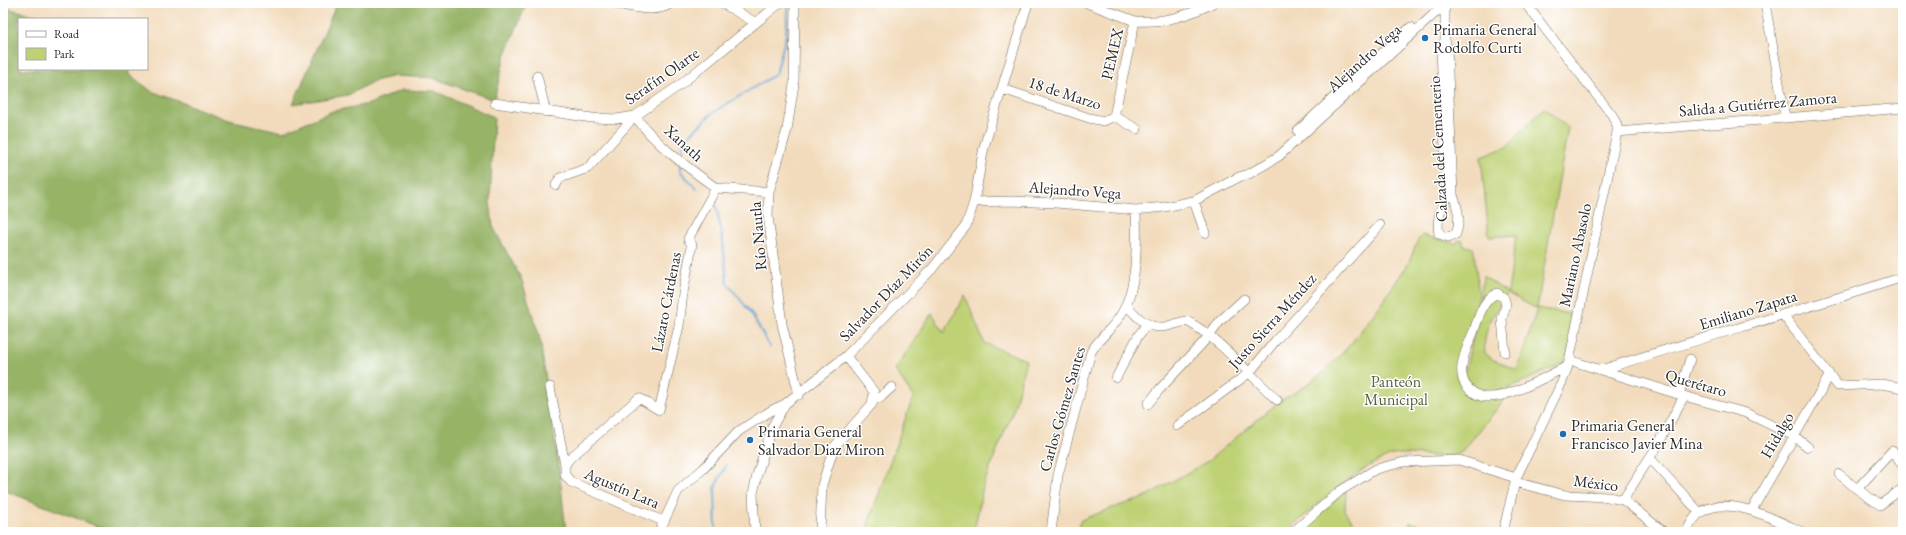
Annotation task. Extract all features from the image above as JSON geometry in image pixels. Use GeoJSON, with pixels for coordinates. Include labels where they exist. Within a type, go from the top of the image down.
{"type":"FeatureCollection","features":[{"type":"Feature","properties":{"kind":"street"},"geometry":{"type":"LineString","coordinates":[[612,3],[642,9],[666,8],[671,3]]}},
{"type":"Feature","properties":{"kind":"street"},"geometry":{"type":"LineString","coordinates":[[722,3],[756,23]]}},
{"type":"Feature","properties":{"kind":"street","name":"Serafín Olarte"},"geometry":{"type":"LineString","coordinates":[[495,103],[546,112],[617,119],[635,116],[680,85],[780,3]]}},
{"type":"Feature","properties":{"kind":"street","name":"Río Nautla"},"geometry":{"type":"LineString","coordinates":[[795,3],[794,84],[787,130],[769,192],[768,216],[782,324],[799,395]]}},
{"type":"Feature","properties":{"kind":"street","name":"Salvador Díaz Mirón"},"geometry":{"type":"LineString","coordinates":[[659,532],[678,491],[703,469],[739,431],[799,395],[846,356],[932,269],[966,226],[974,202],[984,147],[1003,89],[1028,3]]}},
{"type":"Feature","properties":{"kind":"street"},"geometry":{"type":"LineString","coordinates":[[1087,3],[1135,21],[1174,20],[1213,3]]}},
{"type":"Feature","properties":{"kind":"street"},"geometry":{"type":"LineString","coordinates":[[1525,3],[1612,115],[1617,125],[1617,132]]}},
{"type":"Feature","properties":{"kind":"street"},"geometry":{"type":"LineString","coordinates":[[1765,3],[1785,117]]}},
{"type":"Feature","properties":{"kind":"street","name":"Calzada del Cementerio"},"geometry":{"type":"LineString","coordinates":[[1445,4],[1444,40],[1447,48],[1450,195]]}},
{"type":"Feature","properties":{"kind":"street","name":"Alejandro Vega"},"geometry":{"type":"LineString","coordinates":[[974,202],[1011,201],[1136,210],[1194,201],[1239,177],[1249,174],[1277,154],[1365,72],[1445,4]]}},
{"type":"Feature","properties":{"kind":"street","name":"PEMEX"},"geometry":{"type":"LineString","coordinates":[[1114,116],[1135,21]]}},
{"type":"Feature","properties":{"kind":"street"},"geometry":{"type":"LineString","coordinates":[[537,76],[546,112]]}},
{"type":"Feature","properties":{"kind":"street","name":"18 de Marzo"},"geometry":{"type":"LineString","coordinates":[[1003,89],[1089,118],[1104,121],[1114,116],[1137,129]]}},
{"type":"Feature","properties":{"kind":"street","name":"Salida a Gutiérrez Zamora"},"geometry":{"type":"LineString","coordinates":[[1617,132],[1903,108]]}},
{"type":"Feature","properties":{"kind":"street"},"geometry":{"type":"LineString","coordinates":[[556,185],[560,178],[588,168],[635,116]]}},
{"type":"Feature","properties":{"kind":"street","name":"Xanath"},"geometry":{"type":"LineString","coordinates":[[635,116],[641,124],[676,158],[716,188]]}},
{"type":"Feature","properties":{"kind":"street","name":"Mariano Abasolo"},"geometry":{"type":"LineString","coordinates":[[1503,532],[1516,480],[1562,382],[1568,363],[1617,132]]}},
{"type":"Feature","properties":{"kind":"street"},"geometry":{"type":"LineString","coordinates":[[716,188],[769,192]]}},
{"type":"Feature","properties":{"kind":"street","name":"Lázaro Cárdenas"},"geometry":{"type":"LineString","coordinates":[[565,465],[569,459],[639,398],[659,410],[679,326],[683,293],[692,245],[688,239],[716,188]]}},
{"type":"Feature","properties":{"kind":"street"},"geometry":{"type":"LineString","coordinates":[[1194,201],[1205,233]]}},
{"type":"Feature","properties":{"kind":"street","name":"Carlos Gómez Santes"},"geometry":{"type":"LineString","coordinates":[[1051,532],[1058,475],[1091,352],[1096,343],[1118,319],[1126,304],[1134,276],[1137,246],[1136,210]]}},
{"type":"Feature","properties":{"kind":"street","name":"Justo Sierra Méndez"},"geometry":{"type":"LineString","coordinates":[[1177,426],[1249,373],[1276,340],[1380,225]]}},
{"type":"Feature","properties":{"kind":"street","name":"Emiliano Zapata"},"geometry":{"type":"LineString","coordinates":[[1601,370],[1903,277]]}},
{"type":"Feature","properties":{"kind":"street"},"geometry":{"type":"LineString","coordinates":[[1505,352],[1502,318],[1506,305],[1504,298],[1497,293],[1488,297],[1482,306],[1464,354],[1462,374],[1466,387],[1475,394],[1484,398],[1496,397],[1506,394],[1568,363]]}},
{"type":"Feature","properties":{"kind":"street"},"geometry":{"type":"LineString","coordinates":[[1148,404],[1210,335],[1220,321],[1244,299]]}},
{"type":"Feature","properties":{"kind":"street"},"geometry":{"type":"LineString","coordinates":[[1126,304],[1135,315],[1147,324],[1155,327],[1167,326],[1187,321],[1210,335],[1277,400]]}},
{"type":"Feature","properties":{"kind":"street"},"geometry":{"type":"LineString","coordinates":[[1783,315],[1838,386],[1882,384],[1903,388]]}},
{"type":"Feature","properties":{"kind":"street"},"geometry":{"type":"LineString","coordinates":[[1116,378],[1138,336],[1147,324]]}},
{"type":"Feature","properties":{"kind":"street"},"geometry":{"type":"LineString","coordinates":[[820,532],[823,479],[834,447],[872,404],[874,398],[874,392],[846,356]]}},
{"type":"Feature","properties":{"kind":"street"},"geometry":{"type":"LineString","coordinates":[[1623,500],[1650,458],[1682,395],[1690,359]]}},
{"type":"Feature","properties":{"kind":"street","name":"Querétaro"},"geometry":{"type":"LineString","coordinates":[[1568,363],[1601,370],[1746,413],[1794,436],[1808,447]]}},
{"type":"Feature","properties":{"kind":"street","name":"Hidalgo"},"geometry":{"type":"LineString","coordinates":[[1752,510],[1829,376]]}},
{"type":"Feature","properties":{"kind":"street"},"geometry":{"type":"LineString","coordinates":[[874,398],[880,398],[892,387]]}},
{"type":"Feature","properties":{"kind":"street","name":"Agustín Lara"},"geometry":{"type":"LineString","coordinates":[[550,388],[565,465],[565,475],[570,482],[663,521]]}},
{"type":"Feature","properties":{"kind":"street"},"geometry":{"type":"LineString","coordinates":[[755,532],[753,494],[756,475],[772,427],[785,404]]}},
{"type":"Feature","properties":{"kind":"street"},"geometry":{"type":"LineString","coordinates":[[1857,489],[1892,451],[1903,466]]}},
{"type":"Feature","properties":{"kind":"street"},"geometry":{"type":"LineString","coordinates":[[1650,458],[1700,513]]}},
{"type":"Feature","properties":{"kind":"street","name":"México"},"geometry":{"type":"LineString","coordinates":[[1293,532],[1340,491],[1376,469],[1404,462],[1459,460],[1516,480],[1566,495],[1608,497],[1623,500],[1664,532]]}},
{"type":"Feature","properties":{"kind":"street"},"geometry":{"type":"LineString","coordinates":[[1839,474],[1880,505],[1903,488]]}},
{"type":"Feature","properties":{"kind":"street"},"geometry":{"type":"LineString","coordinates":[[1687,532],[1689,525],[1700,513],[1722,505],[1752,510],[1802,532]]}},
{"type":"Feature","properties":{"kind":"green space"},"geometry":{"type":"Polygon","coordinates":[[[337,3],[527,3],[505,56],[494,100],[433,78],[395,76],[374,81],[348,95],[293,104],[337,3]]]}},
{"type":"Feature","properties":{"kind":"green space"},"geometry":{"type":"Polygon","coordinates":[[[3,7],[45,18],[18,18],[18,70],[128,70],[129,74],[151,91],[229,120],[283,132],[333,111],[369,104],[402,90],[434,91],[494,117],[490,201],[493,227],[521,278],[540,339],[560,476],[566,532],[112,532],[3,490],[3,7]]]}},
{"type":"Feature","properties":{"kind":"green space"},"geometry":{"type":"Polygon","coordinates":[[[1544,108],[1568,128],[1537,308],[1576,315],[1567,356],[1562,364],[1500,392],[1475,392],[1464,376],[1479,311],[1483,276],[1508,293],[1516,235],[1489,237],[1481,157],[1506,147],[1544,108]],[[1507,293],[1487,329],[1485,336],[1485,353],[1492,359],[1517,370],[1537,309],[1507,293]]]}},
{"type":"Feature","properties":{"kind":"green space","name":"Panteón Municipal"},"geometry":{"type":"Polygon","coordinates":[[[1422,235],[1457,244],[1458,240],[1463,241],[1463,245],[1473,248],[1479,295],[1475,315],[1461,355],[1467,391],[1505,399],[1461,453],[1448,456],[1400,454],[1387,457],[1356,474],[1324,498],[1287,532],[1078,532],[1081,520],[1141,499],[1208,461],[1281,400],[1301,389],[1320,375],[1352,342],[1380,306],[1406,267],[1422,235]]]}},
{"type":"Feature","properties":{"kind":"green space"},"geometry":{"type":"Polygon","coordinates":[[[965,295],[984,343],[1026,360],[1014,408],[983,486],[974,532],[868,532],[868,524],[913,397],[895,370],[932,313],[944,333],[965,295]]]}},
{"type":"Feature","properties":{"kind":"green space"},"geometry":{"type":"Polygon","coordinates":[[[1346,491],[1345,512],[1361,532],[1297,532],[1346,491]]]}},
{"type":"Feature","properties":{"kind":"green space"},"geometry":{"type":"Polygon","coordinates":[[[1410,522],[1439,531],[1439,532],[1407,532],[1410,522]]]}},
{"type":"Feature","properties":{"kind":"waterway"},"geometry":{"type":"LineString","coordinates":[[680,158],[684,141],[712,113],[776,74],[786,35],[788,7]]}},
{"type":"Feature","properties":{"kind":"waterway"},"geometry":{"type":"LineString","coordinates":[[680,165],[680,171],[697,189]]}},
{"type":"Feature","properties":{"kind":"waterway"},"geometry":{"type":"LineString","coordinates":[[716,205],[723,242],[727,283],[751,313],[770,347]]}},
{"type":"Feature","properties":{"kind":"waterway"},"geometry":{"type":"LineString","coordinates":[[716,532],[715,487],[727,464]]}},
{"type":"Feature","properties":{"kind":"place","name":"Primaria General Rodolfo Curti"},"geometry":{"type":"Point","coordinates":[1425,38]}},
{"type":"Feature","properties":{"kind":"place","name":"Primaria General Francisco Javier Mina"},"geometry":{"type":"Point","coordinates":[1563,434]}},
{"type":"Feature","properties":{"kind":"place","name":"Primaria General Salvador Diaz Miron"},"geometry":{"type":"Point","coordinates":[750,440]}}]}
